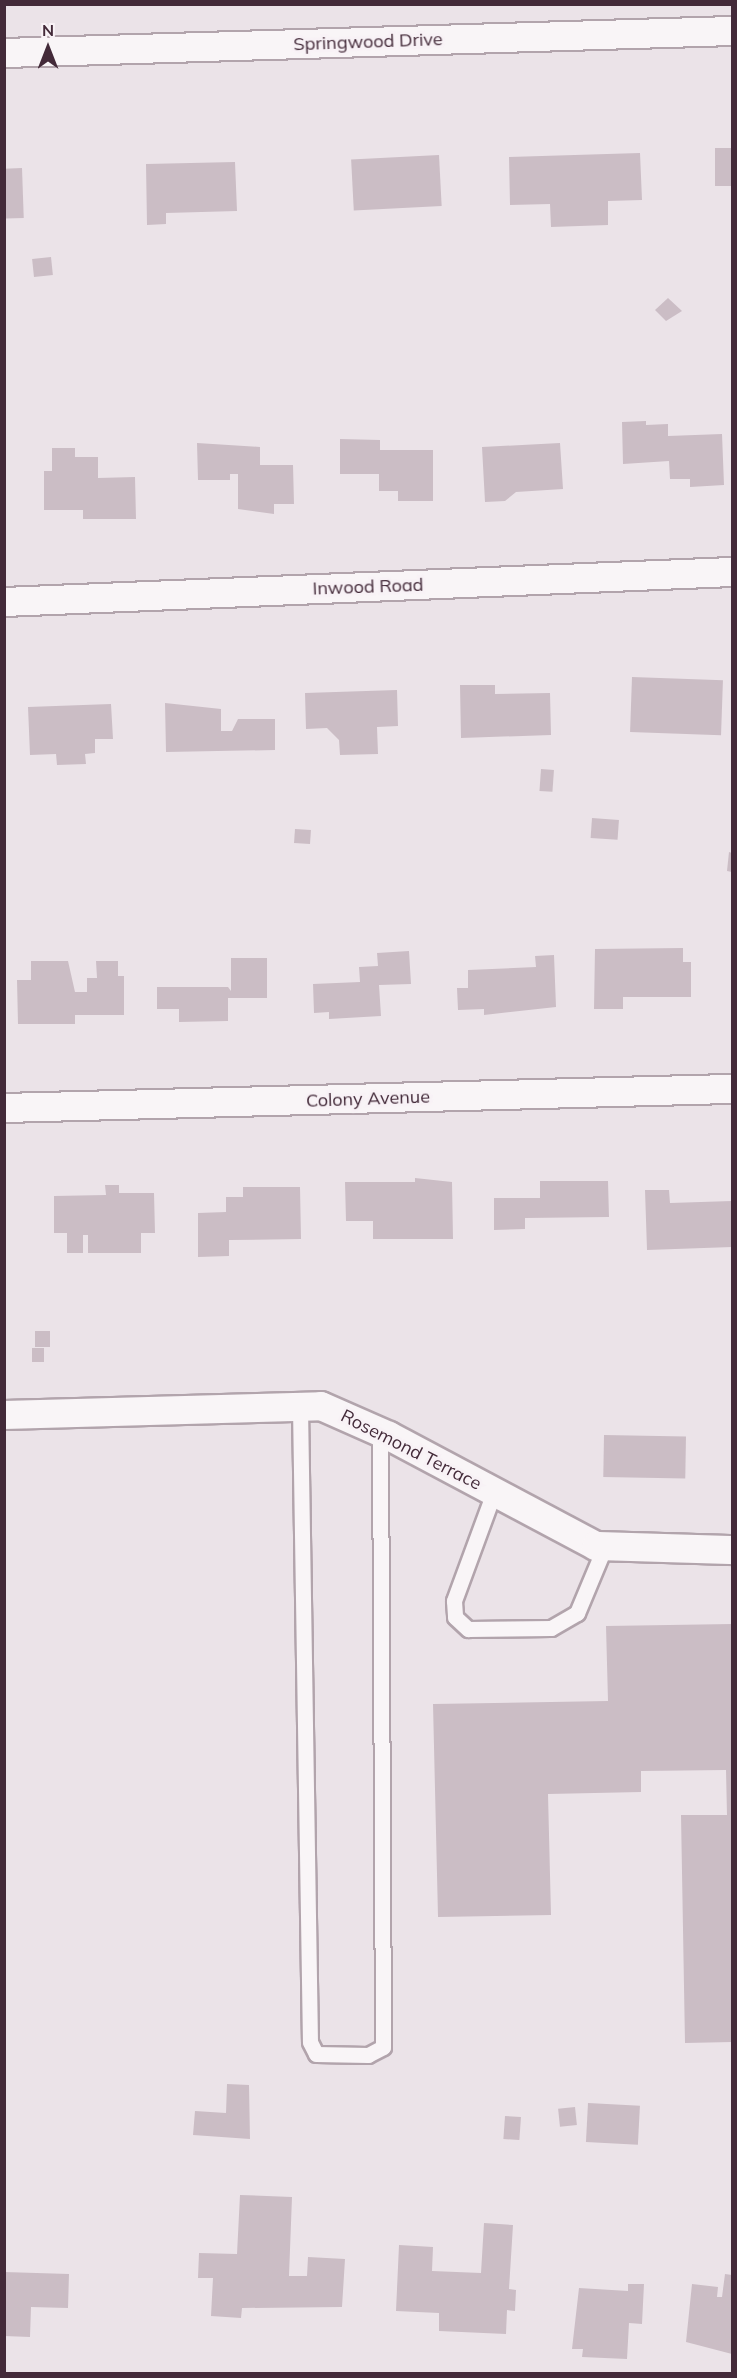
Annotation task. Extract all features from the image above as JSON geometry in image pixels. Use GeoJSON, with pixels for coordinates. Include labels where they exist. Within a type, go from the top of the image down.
{"type":"FeatureCollection","features":[{"type":"Feature","properties":{"kind":"street","name":"Springwood Drive"},"geometry":{"type":"LineString","coordinates":[[4,53],[732,31]]}},
{"type":"Feature","properties":{"kind":"street","name":"Inwood Road"},"geometry":{"type":"LineString","coordinates":[[4,602],[732,572]]}},
{"type":"Feature","properties":{"kind":"street","name":"Colony Avenue"},"geometry":{"type":"LineString","coordinates":[[4,1108],[732,1089]]}},
{"type":"Feature","properties":{"kind":"street","name":"Rosemond Terrace"},"geometry":{"type":"LineString","coordinates":[[4,1415],[321,1406],[380,1432],[494,1492],[605,1546],[732,1551]]}},
{"type":"Feature","properties":{"kind":"lane"},"geometry":{"type":"LineString","coordinates":[[300,1407],[310,2042],[316,2054],[368,2055],[383,2047],[380,1432]]}},
{"type":"Feature","properties":{"kind":"lane"},"geometry":{"type":"LineString","coordinates":[[494,1492],[454,1601],[455,1617],[468,1629],[551,1628],[577,1613],[605,1546]]}},
{"type":"Feature","properties":{"kind":"building"},"geometry":{"type":"Polygon","coordinates":[[[715,148],[732,148],[732,186],[715,186],[715,148]]]}},
{"type":"Feature","properties":{"kind":"building"},"geometry":{"type":"Polygon","coordinates":[[[640,153],[642,200],[608,201],[608,225],[551,227],[550,204],[510,205],[509,157],[640,153]]]}},
{"type":"Feature","properties":{"kind":"building"},"geometry":{"type":"Polygon","coordinates":[[[439,155],[442,206],[354,211],[351,160],[439,155]]]}},
{"type":"Feature","properties":{"kind":"building"},"geometry":{"type":"Polygon","coordinates":[[[235,162],[237,211],[166,213],[166,224],[147,225],[146,164],[235,162]]]}},
{"type":"Feature","properties":{"kind":"building"},"geometry":{"type":"Polygon","coordinates":[[[22,168],[24,218],[6,219],[4,169],[22,168]]]}},
{"type":"Feature","properties":{"kind":"building"},"geometry":{"type":"Polygon","coordinates":[[[51,257],[53,275],[34,277],[32,259],[51,257]]]}},
{"type":"Feature","properties":{"kind":"building"},"geometry":{"type":"Polygon","coordinates":[[[668,298],[682,311],[666,321],[655,310],[668,298]]]}},
{"type":"Feature","properties":{"kind":"building"},"geometry":{"type":"Polygon","coordinates":[[[646,421],[646,425],[668,424],[668,436],[722,434],[724,485],[690,487],[690,479],[670,479],[669,461],[623,464],[622,422],[646,421]]]}},
{"type":"Feature","properties":{"kind":"building"},"geometry":{"type":"Polygon","coordinates":[[[340,439],[380,440],[380,450],[433,450],[433,501],[398,501],[398,491],[379,491],[379,474],[340,474],[340,439]]]}},
{"type":"Feature","properties":{"kind":"building"},"geometry":{"type":"Polygon","coordinates":[[[197,443],[260,447],[260,465],[293,465],[294,504],[274,504],[274,514],[238,509],[238,474],[230,474],[230,480],[198,480],[197,443]]]}},
{"type":"Feature","properties":{"kind":"building"},"geometry":{"type":"Polygon","coordinates":[[[560,443],[563,489],[516,492],[505,501],[485,502],[482,447],[560,443]]]}},
{"type":"Feature","properties":{"kind":"building"},"geometry":{"type":"Polygon","coordinates":[[[52,448],[75,448],[75,457],[98,457],[98,478],[135,477],[136,519],[83,519],[83,510],[44,510],[44,471],[52,471],[52,448]]]}},
{"type":"Feature","properties":{"kind":"building"},"geometry":{"type":"Polygon","coordinates":[[[632,677],[723,680],[721,735],[630,732],[632,677]]]}},
{"type":"Feature","properties":{"kind":"building"},"geometry":{"type":"Polygon","coordinates":[[[460,685],[495,685],[495,694],[550,693],[551,735],[461,738],[460,685]]]}},
{"type":"Feature","properties":{"kind":"building"},"geometry":{"type":"Polygon","coordinates":[[[397,690],[398,726],[377,727],[378,754],[340,755],[339,740],[327,728],[306,729],[305,693],[397,690]]]}},
{"type":"Feature","properties":{"kind":"building"},"geometry":{"type":"Polygon","coordinates":[[[165,703],[221,709],[221,731],[232,731],[238,719],[275,719],[275,750],[166,752],[165,703]]]}},
{"type":"Feature","properties":{"kind":"building"},"geometry":{"type":"Polygon","coordinates":[[[111,704],[113,739],[95,739],[95,753],[85,754],[86,764],[57,765],[56,754],[30,755],[28,707],[111,704]]]}},
{"type":"Feature","properties":{"kind":"building"},"geometry":{"type":"Polygon","coordinates":[[[541,769],[554,770],[552,792],[539,791],[541,769]]]}},
{"type":"Feature","properties":{"kind":"building"},"geometry":{"type":"Polygon","coordinates":[[[592,818],[619,820],[618,840],[591,838],[592,818]]]}},
{"type":"Feature","properties":{"kind":"building"},"geometry":{"type":"Polygon","coordinates":[[[295,829],[311,830],[310,844],[294,843],[295,829]]]}},
{"type":"Feature","properties":{"kind":"building"},"geometry":{"type":"Polygon","coordinates":[[[729,852],[732,853],[732,872],[727,871],[729,852]]]}},
{"type":"Feature","properties":{"kind":"building"},"geometry":{"type":"Polygon","coordinates":[[[683,948],[683,962],[691,962],[691,997],[623,997],[623,1009],[594,1009],[595,949],[683,948]]]}},
{"type":"Feature","properties":{"kind":"building"},"geometry":{"type":"Polygon","coordinates":[[[409,951],[411,984],[379,985],[381,1016],[329,1019],[329,1012],[314,1013],[313,984],[360,982],[359,967],[378,966],[377,953],[409,951]]]}},
{"type":"Feature","properties":{"kind":"building"},"geometry":{"type":"Polygon","coordinates":[[[554,955],[556,1007],[484,1015],[484,1009],[458,1010],[457,988],[468,988],[468,970],[536,967],[535,956],[554,955]]]}},
{"type":"Feature","properties":{"kind":"building"},"geometry":{"type":"Polygon","coordinates":[[[231,958],[267,958],[267,998],[228,998],[228,1021],[179,1022],[179,1009],[157,1009],[157,987],[228,987],[231,991],[231,958]]]}},
{"type":"Feature","properties":{"kind":"building"},"geometry":{"type":"Polygon","coordinates":[[[31,961],[68,961],[75,992],[87,992],[87,978],[97,978],[96,961],[118,961],[118,976],[124,976],[124,1015],[75,1015],[75,1024],[18,1024],[17,980],[31,980],[31,961]]]}},
{"type":"Feature","properties":{"kind":"building"},"geometry":{"type":"Polygon","coordinates":[[[415,1178],[452,1182],[453,1239],[373,1239],[373,1221],[346,1221],[345,1182],[415,1182],[415,1178]]]}},
{"type":"Feature","properties":{"kind":"building"},"geometry":{"type":"Polygon","coordinates":[[[540,1181],[608,1181],[609,1217],[525,1218],[525,1229],[494,1230],[494,1198],[540,1198],[540,1181]]]}},
{"type":"Feature","properties":{"kind":"building"},"geometry":{"type":"Polygon","coordinates":[[[105,1185],[119,1185],[119,1193],[154,1193],[155,1233],[141,1233],[141,1253],[88,1253],[88,1235],[83,1235],[83,1253],[67,1253],[67,1233],[54,1233],[54,1196],[106,1195],[105,1185]]]}},
{"type":"Feature","properties":{"kind":"building"},"geometry":{"type":"Polygon","coordinates":[[[243,1187],[300,1187],[301,1239],[229,1240],[229,1256],[198,1257],[198,1213],[226,1212],[226,1197],[243,1197],[243,1187]]]}},
{"type":"Feature","properties":{"kind":"building"},"geometry":{"type":"Polygon","coordinates":[[[645,1190],[669,1190],[670,1203],[732,1201],[732,1247],[647,1250],[645,1190]]]}},
{"type":"Feature","properties":{"kind":"building"},"geometry":{"type":"Polygon","coordinates":[[[35,1331],[50,1331],[50,1347],[35,1347],[35,1331]]]}},
{"type":"Feature","properties":{"kind":"building"},"geometry":{"type":"Polygon","coordinates":[[[32,1348],[44,1348],[44,1362],[32,1362],[32,1348]]]}},
{"type":"Feature","properties":{"kind":"building"},"geometry":{"type":"Polygon","coordinates":[[[604,1435],[686,1436],[685,1478],[603,1477],[604,1435]]]}},
{"type":"Feature","properties":{"kind":"building"},"geometry":{"type":"Polygon","coordinates":[[[732,1624],[732,2042],[685,2043],[681,1815],[727,1815],[726,1770],[641,1771],[641,1792],[548,1794],[551,1915],[438,1917],[433,1704],[608,1701],[606,1626],[732,1624]]]}},
{"type":"Feature","properties":{"kind":"building"},"geometry":{"type":"Polygon","coordinates":[[[227,2084],[249,2085],[250,2139],[193,2135],[195,2111],[226,2113],[227,2084]]]}},
{"type":"Feature","properties":{"kind":"building"},"geometry":{"type":"Polygon","coordinates":[[[588,2103],[640,2106],[638,2145],[586,2142],[588,2103]]]}},
{"type":"Feature","properties":{"kind":"building"},"geometry":{"type":"Polygon","coordinates":[[[575,2107],[577,2125],[560,2127],[558,2109],[575,2107]]]}},
{"type":"Feature","properties":{"kind":"building"},"geometry":{"type":"Polygon","coordinates":[[[505,2116],[521,2117],[519,2140],[503,2139],[505,2116]]]}},
{"type":"Feature","properties":{"kind":"building"},"geometry":{"type":"Polygon","coordinates":[[[240,2195],[292,2197],[289,2276],[307,2276],[308,2257],[345,2259],[342,2307],[242,2308],[241,2318],[211,2316],[213,2278],[198,2278],[199,2253],[237,2254],[240,2195]]]}},
{"type":"Feature","properties":{"kind":"building"},"geometry":{"type":"Polygon","coordinates":[[[484,2223],[513,2225],[509,2289],[516,2290],[515,2311],[507,2310],[506,2334],[439,2331],[439,2313],[396,2311],[399,2245],[433,2247],[432,2271],[481,2273],[484,2223]]]}},
{"type":"Feature","properties":{"kind":"building"},"geometry":{"type":"Polygon","coordinates":[[[4,2272],[69,2274],[68,2308],[31,2307],[30,2337],[4,2336],[4,2272]]]}},
{"type":"Feature","properties":{"kind":"building"},"geometry":{"type":"Polygon","coordinates":[[[725,2274],[732,2275],[732,2354],[686,2342],[692,2284],[718,2287],[717,2297],[722,2297],[725,2274]]]}},
{"type":"Feature","properties":{"kind":"building"},"geometry":{"type":"Polygon","coordinates":[[[628,2284],[644,2284],[642,2324],[629,2323],[627,2359],[582,2357],[583,2349],[572,2349],[579,2288],[628,2291],[628,2284]]]}}]}
